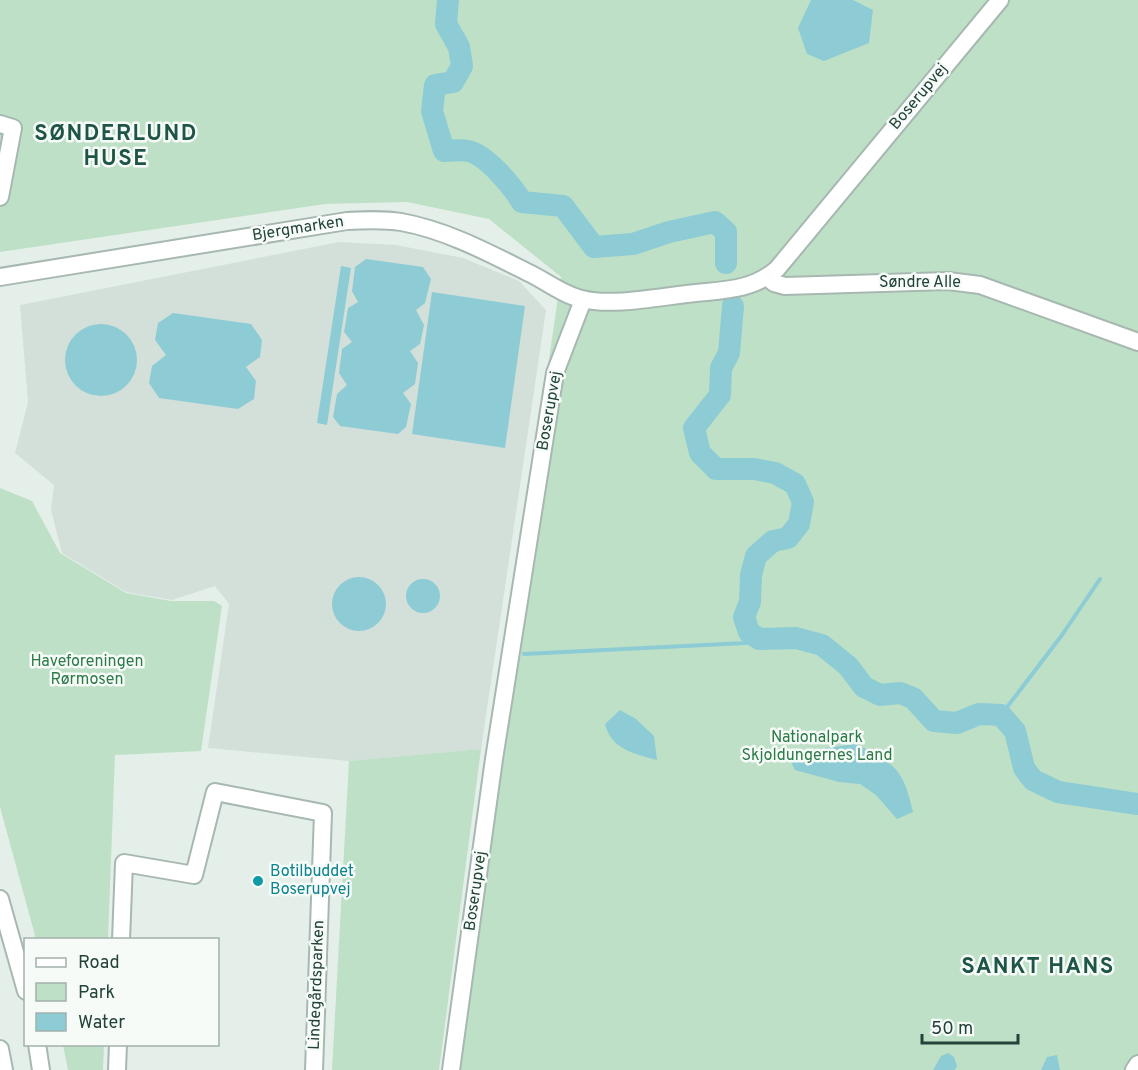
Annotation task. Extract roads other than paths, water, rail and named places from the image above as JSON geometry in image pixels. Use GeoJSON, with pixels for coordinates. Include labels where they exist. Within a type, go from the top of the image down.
{"type":"FeatureCollection","features":[{"type":"Feature","properties":{"kind":"street","name":"Boserupvej"},"geometry":{"type":"LineString","coordinates":[[452,1070],[494,759],[555,373],[583,300],[614,302],[744,288],[767,277],[777,269],[1000,0]]}},
{"type":"Feature","properties":{"kind":"street"},"geometry":{"type":"LineString","coordinates":[[0,124],[13,128],[0,197]]}},
{"type":"Feature","properties":{"kind":"street","name":"Bjergmarken"},"geometry":{"type":"LineString","coordinates":[[0,277],[347,221],[373,219],[401,222],[429,229],[532,274],[583,300]]}},
{"type":"Feature","properties":{"kind":"street","name":"Søndre Alle"},"geometry":{"type":"LineString","coordinates":[[767,277],[774,283],[786,286],[948,281],[980,285],[1138,342]]}},
{"type":"Feature","properties":{"kind":"street","name":"Lindegårdsparken"},"geometry":{"type":"LineString","coordinates":[[121,938],[124,863],[194,875],[215,792],[323,813],[315,1070]]}},
{"type":"Feature","properties":{"kind":"street"},"geometry":{"type":"LineString","coordinates":[[0,899],[24,984]]}},
{"type":"Feature","properties":{"kind":"street"},"geometry":{"type":"LineString","coordinates":[[37,1046],[41,1070]]}},
{"type":"Feature","properties":{"kind":"street"},"geometry":{"type":"LineString","coordinates":[[117,1070],[118,1046]]}},
{"type":"Feature","properties":{"kind":"street"},"geometry":{"type":"LineString","coordinates":[[0,1049],[4,1070]]}},
{"type":"Feature","properties":{"kind":"street"},"geometry":{"type":"LineString","coordinates":[[1134,1070],[1138,1064]]}},
{"type":"Feature","properties":{"kind":"water"},"geometry":{"type":"Polygon","coordinates":[[[811,0],[853,0],[873,10],[869,43],[824,61],[807,54],[798,28],[811,0]]]}},
{"type":"Feature","properties":{"kind":"water"},"geometry":{"type":"Polygon","coordinates":[[[366,259],[423,267],[431,279],[425,303],[416,310],[424,325],[420,344],[410,351],[418,363],[415,384],[403,393],[411,404],[406,427],[398,434],[340,426],[333,417],[337,394],[347,385],[339,373],[342,349],[352,342],[344,332],[348,308],[358,302],[352,291],[355,267],[366,259]]]}},
{"type":"Feature","properties":{"kind":"water"},"geometry":{"type":"Polygon","coordinates":[[[341,266],[351,268],[327,425],[317,423],[341,266]]]}},
{"type":"Feature","properties":{"kind":"water"},"geometry":{"type":"Polygon","coordinates":[[[432,292],[525,306],[505,448],[412,434],[432,292]]]}},
{"type":"Feature","properties":{"kind":"water"},"geometry":{"type":"Polygon","coordinates":[[[173,313],[251,324],[262,340],[260,357],[246,367],[256,381],[254,399],[238,409],[159,398],[149,383],[152,366],[166,355],[155,340],[158,323],[173,313]]]}},
{"type":"Feature","properties":{"kind":"water"},"geometry":{"type":"Polygon","coordinates":[[[108,324],[127,334],[135,346],[137,360],[135,374],[127,386],[115,394],[94,396],[75,386],[67,374],[65,353],[75,334],[87,326],[108,324]]]}},
{"type":"Feature","properties":{"kind":"water"},"geometry":{"type":"Polygon","coordinates":[[[359,577],[369,579],[378,585],[384,594],[386,604],[384,614],[378,623],[369,629],[359,631],[349,629],[340,623],[334,614],[332,604],[334,594],[340,585],[349,579],[359,577]]]}},
{"type":"Feature","properties":{"kind":"water"},"geometry":{"type":"Polygon","coordinates":[[[423,579],[435,584],[440,596],[435,608],[423,613],[411,608],[406,596],[411,584],[423,579]]]}},
{"type":"Feature","properties":{"kind":"water"},"geometry":{"type":"Polygon","coordinates":[[[620,710],[636,719],[654,736],[657,760],[632,753],[612,739],[605,724],[620,710]]]}},
{"type":"Feature","properties":{"kind":"water"},"geometry":{"type":"Polygon","coordinates":[[[856,744],[889,763],[901,776],[913,812],[897,819],[876,795],[860,784],[839,782],[795,770],[789,758],[808,755],[825,748],[856,744]]]}},
{"type":"Feature","properties":{"kind":"water"},"geometry":{"type":"Polygon","coordinates":[[[948,1053],[954,1057],[957,1066],[955,1070],[933,1070],[941,1056],[948,1053]]]}},
{"type":"Feature","properties":{"kind":"water"},"geometry":{"type":"Polygon","coordinates":[[[1057,1055],[1060,1070],[1041,1070],[1047,1057],[1057,1055]]]}},
{"type":"Feature","properties":{"kind":"waterway"},"geometry":{"type":"LineString","coordinates":[[448,0],[446,24],[459,47],[462,66],[453,82],[435,85],[432,111],[444,151],[465,150],[483,158],[506,180],[522,202],[563,206],[594,247],[633,244],[669,232],[715,222],[726,232],[726,263]]}},
{"type":"Feature","properties":{"kind":"waterway"},"geometry":{"type":"LineString","coordinates":[[733,306],[729,353],[721,368],[720,395],[694,428],[700,453],[716,469],[754,469],[775,473],[795,484],[803,502],[799,524],[788,538],[773,541],[756,556],[751,575],[750,602],[744,617],[749,632],[759,639],[796,638],[822,645],[848,666],[864,687],[880,695],[900,693],[913,698],[934,721],[957,723],[979,714],[1001,715],[1015,731],[1024,768],[1033,780],[1058,792],[1138,804]]}},
{"type":"Feature","properties":{"kind":"waterway"},"geometry":{"type":"LineString","coordinates":[[1001,715],[1062,635],[1100,579]]}},
{"type":"Feature","properties":{"kind":"waterway"},"geometry":{"type":"LineString","coordinates":[[524,654],[745,643],[759,639]]}},
{"type":"Feature","properties":{"kind":"place","name":"Botilbuddet Boserupvej"},"geometry":{"type":"Point","coordinates":[258,881]}},
{"type":"Feature","properties":{"kind":"district","name":"SØNDERLUND HUSE"},"geometry":{"type":"Point","coordinates":[116,146]}},
{"type":"Feature","properties":{"kind":"district","name":"SANKT HANS"},"geometry":{"type":"Point","coordinates":[1038,967]}},
{"type":"Feature","properties":{"kind":"park label","name":"Haveforeningen Rørmosen"},"geometry":{"type":"Point","coordinates":[87,671]}},
{"type":"Feature","properties":{"kind":"park label","name":"Nationalpark Skjoldungernes Land"},"geometry":{"type":"Point","coordinates":[817,747]}}]}
